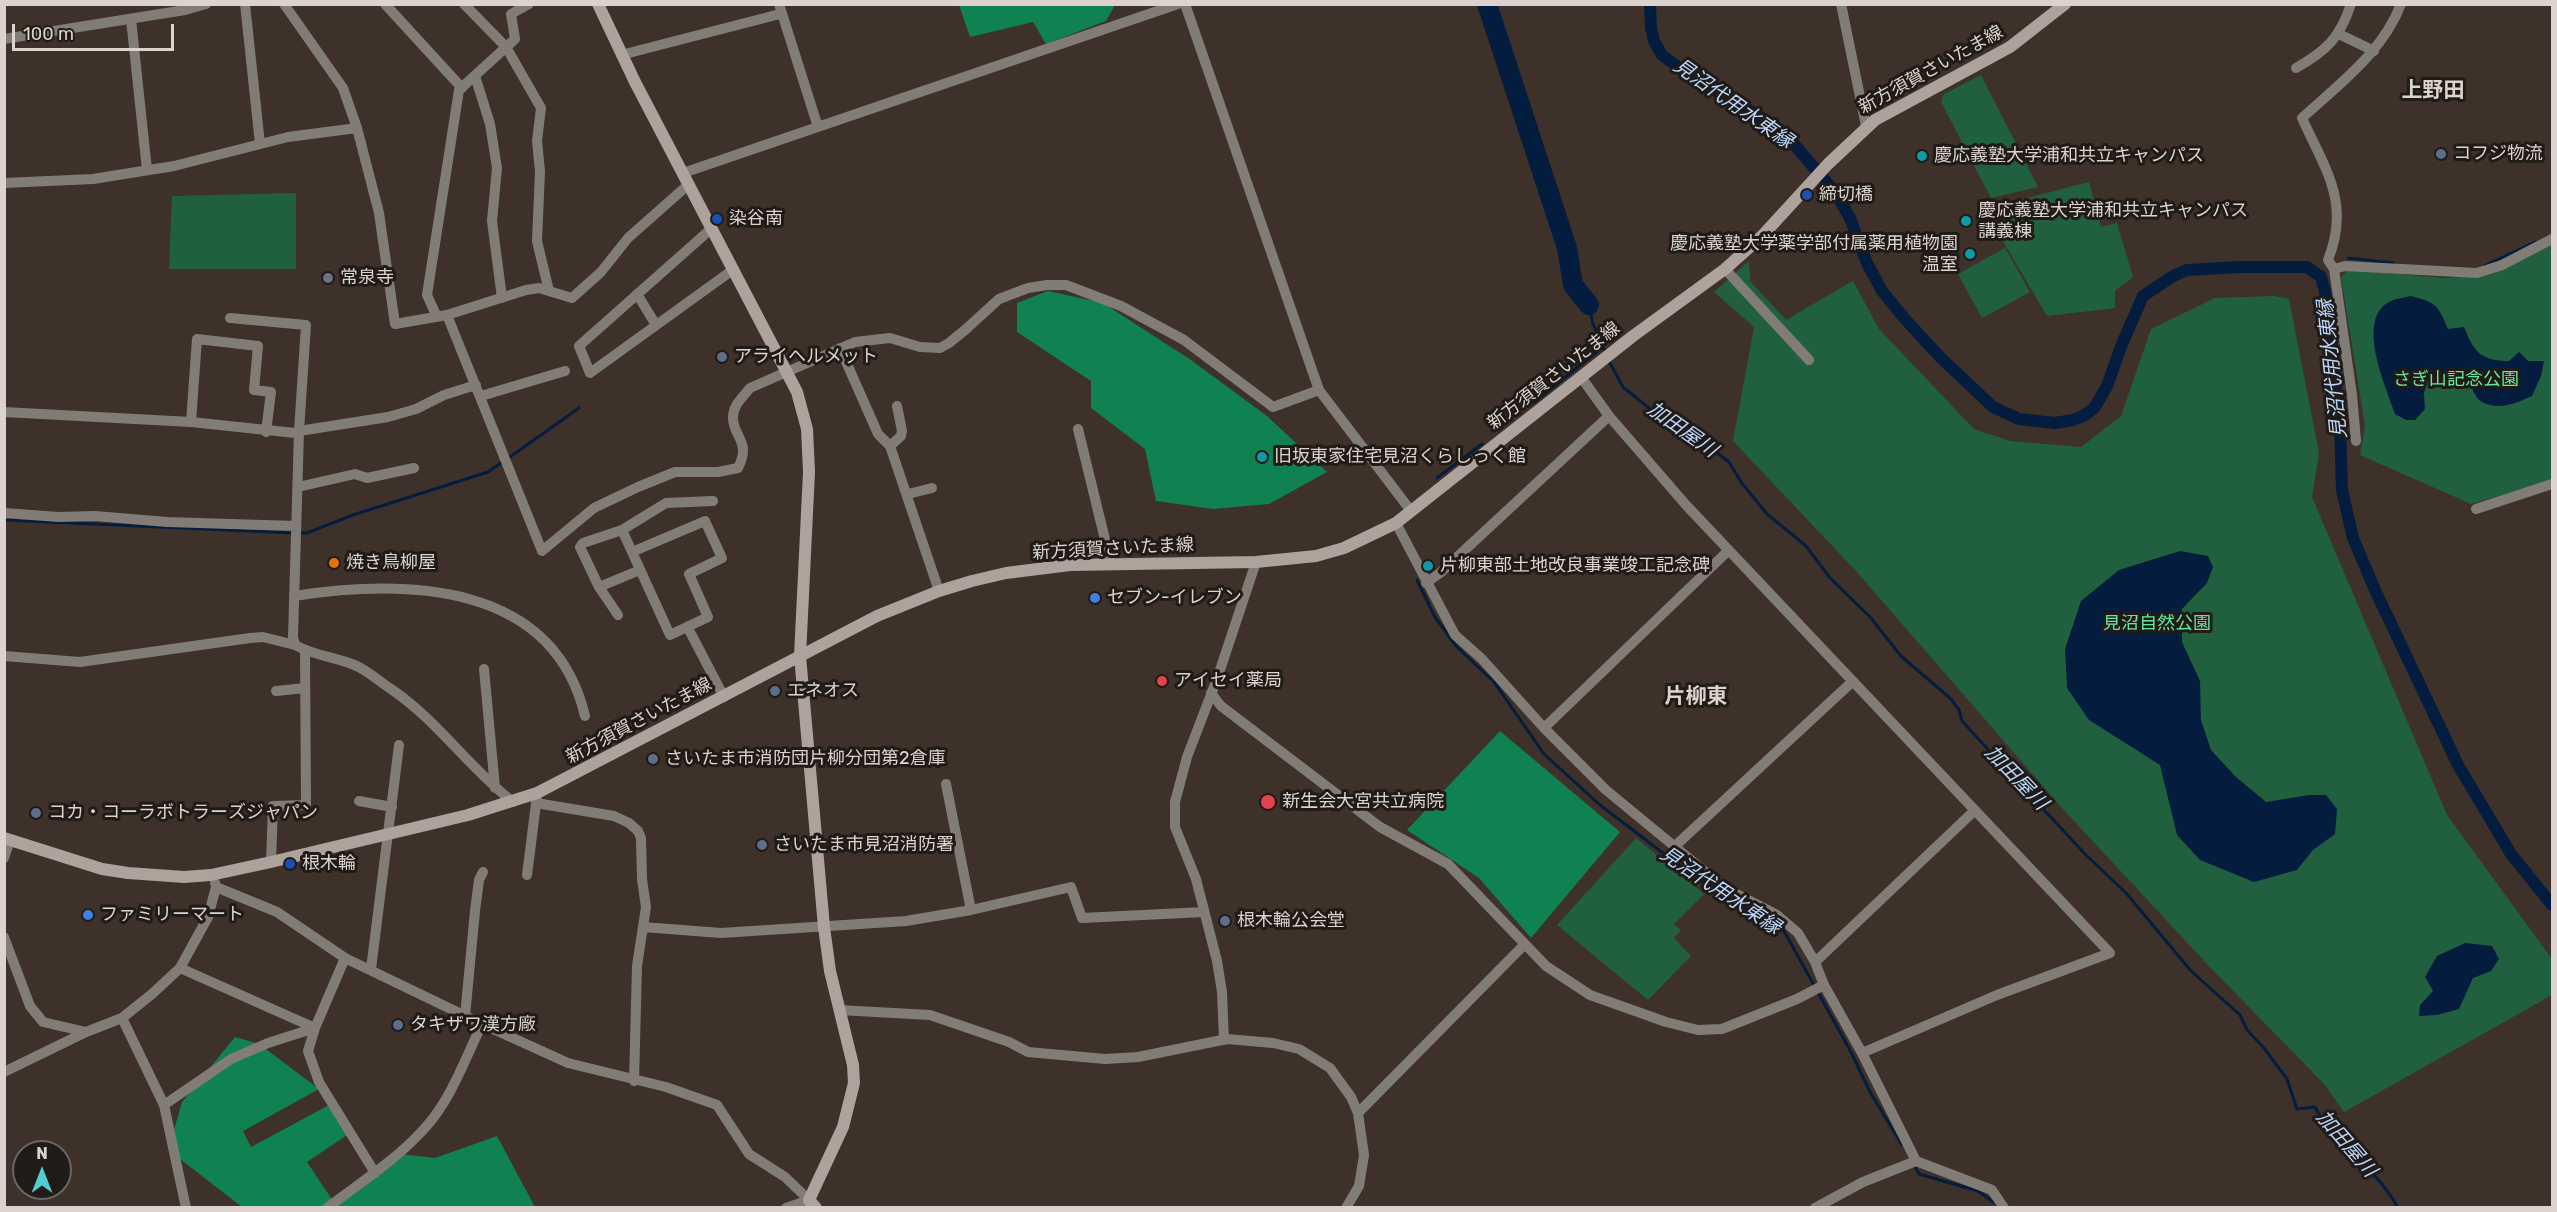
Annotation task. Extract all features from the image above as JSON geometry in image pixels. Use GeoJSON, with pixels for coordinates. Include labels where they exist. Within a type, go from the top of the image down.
{"type":"FeatureCollection","features":[{"type":"Feature","properties":{"kind":"main road"},"geometry":{"type":"LineString","coordinates":[[598,4],[621,55],[787,372],[803,411],[808,448],[800,656],[824,927],[839,1010],[853,1065],[853,1095],[843,1127],[812,1204]]}},
{"type":"Feature","properties":{"kind":"main road","name":"新方須賀さいたま線"},"geometry":{"type":"LineString","coordinates":[[7,839],[111,871],[154,876],[211,874],[271,862],[537,798],[877,616],[939,591],[1006,573],[1070,565],[1256,562],[1317,556],[1344,548],[1396,523],[1581,377],[1725,268],[1762,236],[1827,164],[1866,126],[1901,104],[2010,47],[2066,4]]}},
{"type":"Feature","properties":{"kind":"street"},"geometry":{"type":"LineString","coordinates":[[4,39],[131,19],[206,4]]}},
{"type":"Feature","properties":{"kind":"street"},"geometry":{"type":"LineString","coordinates":[[245,4],[260,144]]}},
{"type":"Feature","properties":{"kind":"street"},"geometry":{"type":"LineString","coordinates":[[284,4],[343,88],[357,128],[379,213],[395,324],[442,316],[539,288],[558,296],[572,298],[601,272],[627,238],[686,178],[818,127],[1178,4]]}},
{"type":"Feature","properties":{"kind":"street"},"geometry":{"type":"LineString","coordinates":[[385,4],[462,87]]}},
{"type":"Feature","properties":{"kind":"street"},"geometry":{"type":"LineString","coordinates":[[465,4],[506,47],[541,108],[537,141],[540,171],[537,241],[549,291]]}},
{"type":"Feature","properties":{"kind":"street"},"geometry":{"type":"LineString","coordinates":[[528,4],[511,14],[515,39],[459,90],[427,295],[442,316],[481,396],[542,551],[594,508],[638,487],[675,472],[718,472],[738,468],[743,457],[741,439],[732,418],[737,402],[750,388],[855,342],[881,338],[897,339],[931,349],[940,348],[950,344],[999,299],[1028,288],[1066,285],[1120,306],[1184,340],[1273,407],[1319,390]]}},
{"type":"Feature","properties":{"kind":"street"},"geometry":{"type":"LineString","coordinates":[[1185,4],[1319,390],[1411,511]]}},
{"type":"Feature","properties":{"kind":"street"},"geometry":{"type":"LineString","coordinates":[[1841,4],[1866,126]]}},
{"type":"Feature","properties":{"kind":"street"},"geometry":{"type":"LineString","coordinates":[[2296,68],[2321,54],[2339,34],[2351,4]]}},
{"type":"Feature","properties":{"kind":"street"},"geometry":{"type":"LineString","coordinates":[[2356,441],[2352,395],[2334,269],[2328,260],[2336,241],[2339,211],[2335,190],[2302,118],[2374,51],[2386,36],[2401,4]]}},
{"type":"Feature","properties":{"kind":"street"},"geometry":{"type":"LineString","coordinates":[[621,55],[779,9],[818,127]]}},
{"type":"Feature","properties":{"kind":"street"},"geometry":{"type":"LineString","coordinates":[[131,19],[147,170]]}},
{"type":"Feature","properties":{"kind":"street"},"geometry":{"type":"LineString","coordinates":[[2339,34],[2374,51]]}},
{"type":"Feature","properties":{"kind":"street"},"geometry":{"type":"LineString","coordinates":[[475,76],[490,124],[497,168],[492,221],[502,298]]}},
{"type":"Feature","properties":{"kind":"street"},"geometry":{"type":"LineString","coordinates":[[4,183],[93,179],[174,166],[288,138],[357,128]]}},
{"type":"Feature","properties":{"kind":"street"},"geometry":{"type":"LineString","coordinates":[[712,228],[579,346],[590,373],[734,269]]}},
{"type":"Feature","properties":{"kind":"street"},"geometry":{"type":"LineString","coordinates":[[2334,269],[2345,266],[2477,273],[2502,265],[2553,239]]}},
{"type":"Feature","properties":{"kind":"street"},"geometry":{"type":"LineString","coordinates":[[1725,268],[1809,360]]}},
{"type":"Feature","properties":{"kind":"street"},"geometry":{"type":"LineString","coordinates":[[637,294],[656,325]]}},
{"type":"Feature","properties":{"kind":"street"},"geometry":{"type":"LineString","coordinates":[[230,318],[306,325],[299,431],[292,637],[300,648],[305,688],[306,805],[273,806],[271,862]]}},
{"type":"Feature","properties":{"kind":"street"},"geometry":{"type":"LineString","coordinates":[[192,422],[197,339],[258,346],[254,390],[271,392],[267,432]]}},
{"type":"Feature","properties":{"kind":"street"},"geometry":{"type":"LineString","coordinates":[[840,348],[878,434],[890,446],[939,591]]}},
{"type":"Feature","properties":{"kind":"street"},"geometry":{"type":"LineString","coordinates":[[481,396],[565,372]]}},
{"type":"Feature","properties":{"kind":"street"},"geometry":{"type":"LineString","coordinates":[[1581,377],[1609,416],[1686,505],[2110,953],[1997,995],[1862,1053]]}},
{"type":"Feature","properties":{"kind":"street"},"geometry":{"type":"LineString","coordinates":[[4,412],[192,422],[267,432],[295,433],[388,417],[416,409],[444,395],[476,385]]}},
{"type":"Feature","properties":{"kind":"street"},"geometry":{"type":"LineString","coordinates":[[890,446],[901,436],[902,431],[897,406]]}},
{"type":"Feature","properties":{"kind":"street"},"geometry":{"type":"LineString","coordinates":[[1426,583],[1449,566],[1609,416]]}},
{"type":"Feature","properties":{"kind":"street"},"geometry":{"type":"LineString","coordinates":[[1078,429],[1111,564]]}},
{"type":"Feature","properties":{"kind":"street"},"geometry":{"type":"LineString","coordinates":[[298,487],[355,474],[367,478],[414,468]]}},
{"type":"Feature","properties":{"kind":"street"},"geometry":{"type":"LineString","coordinates":[[2476,509],[2553,484]]}},
{"type":"Feature","properties":{"kind":"street"},"geometry":{"type":"LineString","coordinates":[[908,494],[932,488]]}},
{"type":"Feature","properties":{"kind":"street"},"geometry":{"type":"LineString","coordinates":[[618,615],[599,587],[580,547],[583,543],[622,530],[666,503],[713,501]]}},
{"type":"Feature","properties":{"kind":"street"},"geometry":{"type":"LineString","coordinates":[[4,513],[296,526]]}},
{"type":"Feature","properties":{"kind":"street"},"geometry":{"type":"LineString","coordinates":[[622,530],[640,570],[670,635],[708,617],[689,574],[722,558],[705,521],[632,552]]}},
{"type":"Feature","properties":{"kind":"street"},"geometry":{"type":"LineString","coordinates":[[1396,523],[1455,635],[1482,659],[1544,728],[1606,790],[1674,847],[1725,888],[1777,915],[1798,933],[1916,1161]]}},
{"type":"Feature","properties":{"kind":"street"},"geometry":{"type":"LineString","coordinates":[[1544,728],[1729,550]]}},
{"type":"Feature","properties":{"kind":"street"},"geometry":{"type":"LineString","coordinates":[[1224,1040],[1222,992],[1217,961],[1196,879],[1178,840],[1174,802],[1187,757],[1256,562]]}},
{"type":"Feature","properties":{"kind":"street"},"geometry":{"type":"LineString","coordinates":[[599,587],[640,570]]}},
{"type":"Feature","properties":{"kind":"street"},"geometry":{"type":"LineString","coordinates":[[294,596],[375,587],[438,591],[488,603],[524,626],[552,651],[575,684],[585,716]]}},
{"type":"Feature","properties":{"kind":"street"},"geometry":{"type":"LineString","coordinates":[[688,628],[724,697]]}},
{"type":"Feature","properties":{"kind":"street"},"geometry":{"type":"LineString","coordinates":[[4,656],[80,662],[250,638],[275,639],[354,665],[393,690],[430,720],[495,788],[513,802]]}},
{"type":"Feature","properties":{"kind":"street"},"geometry":{"type":"LineString","coordinates":[[484,669],[495,788]]}},
{"type":"Feature","properties":{"kind":"street"},"geometry":{"type":"LineString","coordinates":[[1674,847],[1853,681]]}},
{"type":"Feature","properties":{"kind":"street"},"geometry":{"type":"LineString","coordinates":[[276,691],[305,688]]}},
{"type":"Feature","properties":{"kind":"street"},"geometry":{"type":"LineString","coordinates":[[1211,693],[1221,706],[1370,820],[1448,864],[1546,966],[1590,995],[1666,1022],[1698,1030],[1722,1029],[1797,999],[1824,985]]}},
{"type":"Feature","properties":{"kind":"street"},"geometry":{"type":"LineString","coordinates":[[371,969],[399,746]]}},
{"type":"Feature","properties":{"kind":"street"},"geometry":{"type":"LineString","coordinates":[[946,784],[970,910]]}},
{"type":"Feature","properties":{"kind":"street"},"geometry":{"type":"LineString","coordinates":[[527,875],[537,798],[614,816],[638,831],[641,837],[642,879],[646,908],[637,966],[634,1081]]}},
{"type":"Feature","properties":{"kind":"street"},"geometry":{"type":"LineString","coordinates":[[359,801],[392,807]]}},
{"type":"Feature","properties":{"kind":"street"},"geometry":{"type":"LineString","coordinates":[[1815,962],[1975,810]]}},
{"type":"Feature","properties":{"kind":"street"},"geometry":{"type":"LineString","coordinates":[[4,858],[7,839]]}},
{"type":"Feature","properties":{"kind":"street"},"geometry":{"type":"LineString","coordinates":[[465,1016],[475,911],[479,880],[483,872]]}},
{"type":"Feature","properties":{"kind":"street"},"geometry":{"type":"LineString","coordinates":[[4,1072],[86,1032],[122,1018],[180,968],[208,918],[216,887],[211,874]]}},
{"type":"Feature","properties":{"kind":"street"},"geometry":{"type":"LineString","coordinates":[[216,887],[277,912],[345,958],[568,1063],[666,1087],[717,1105],[749,1154],[785,1177],[812,1204]]}},
{"type":"Feature","properties":{"kind":"street"},"geometry":{"type":"LineString","coordinates":[[643,927],[721,933],[906,921],[1071,888],[1082,918],[1204,912]]}},
{"type":"Feature","properties":{"kind":"street"},"geometry":{"type":"LineString","coordinates":[[4,937],[30,1006],[43,1022],[86,1032]]}},
{"type":"Feature","properties":{"kind":"street"},"geometry":{"type":"LineString","coordinates":[[1358,1113],[1524,945]]}},
{"type":"Feature","properties":{"kind":"street"},"geometry":{"type":"LineString","coordinates":[[345,958],[315,1028],[308,1051],[319,1082],[375,1173]]}},
{"type":"Feature","properties":{"kind":"street"},"geometry":{"type":"LineString","coordinates":[[180,968],[315,1028]]}},
{"type":"Feature","properties":{"kind":"street"},"geometry":{"type":"LineString","coordinates":[[839,1010],[930,1015],[1009,1042],[1028,1052],[1105,1059],[1138,1057],[1224,1040],[1273,1043],[1299,1049],[1313,1056],[1339,1077],[1352,1097],[1358,1113],[1364,1155],[1359,1186],[1346,1208]]}},
{"type":"Feature","properties":{"kind":"street"},"geometry":{"type":"LineString","coordinates":[[122,1018],[164,1105],[186,1208]]}},
{"type":"Feature","properties":{"kind":"street"},"geometry":{"type":"LineString","coordinates":[[327,1208],[375,1173],[425,1128],[449,1093],[482,1024]]}},
{"type":"Feature","properties":{"kind":"street"},"geometry":{"type":"LineString","coordinates":[[164,1105],[231,1059],[268,1043],[315,1028]]}},
{"type":"Feature","properties":{"kind":"street"},"geometry":{"type":"LineString","coordinates":[[1815,1208],[1863,1182],[1916,1161],[1992,1190],[2004,1208]]}},
{"type":"Feature","properties":{"kind":"street"},"geometry":{"type":"LineString","coordinates":[[786,1208],[812,1204]]}},
{"type":"Feature","properties":{"kind":"green space"},"geometry":{"type":"Polygon","coordinates":[[[959,5],[1115,5],[1106,21],[1046,44],[1033,22],[970,37],[959,5]]]}},
{"type":"Feature","properties":{"kind":"green space"},"geometry":{"type":"Polygon","coordinates":[[[1981,75],[2038,187],[1991,198],[1941,102],[1944,94],[1981,75]]]}},
{"type":"Feature","properties":{"kind":"green space"},"geometry":{"type":"Polygon","coordinates":[[[2089,182],[2101,227],[2117,223],[2133,277],[2115,291],[2115,308],[2047,316],[1984,209],[2089,182]]]}},
{"type":"Feature","properties":{"kind":"green space"},"geometry":{"type":"Polygon","coordinates":[[[296,193],[296,269],[169,269],[172,196],[296,193]]]}},
{"type":"Feature","properties":{"kind":"green space","name":"さぎ山記念公園"},"geometry":{"type":"Polygon","coordinates":[[[2552,245],[2552,481],[2471,504],[2360,455],[2365,426],[2341,277],[2348,270],[2445,278],[2481,276],[2552,245]]]}},
{"type":"Feature","properties":{"kind":"green space"},"geometry":{"type":"Polygon","coordinates":[[[2005,248],[2030,292],[1982,318],[1958,274],[2005,248]]]}},
{"type":"Feature","properties":{"kind":"green space","name":"見沼自然公園"},"geometry":{"type":"Polygon","coordinates":[[[1749,261],[1750,281],[1786,320],[1853,281],[1879,329],[1974,429],[2010,441],[2081,447],[2121,416],[2151,329],[2215,298],[2274,296],[2289,299],[2319,453],[2312,497],[2447,815],[2552,959],[2552,995],[2344,1112],[2325,1085],[2208,965],[2062,808],[1856,571],[1733,441],[1754,327],[1714,292],[1749,261]]]}},
{"type":"Feature","properties":{"kind":"green space"},"geometry":{"type":"Polygon","coordinates":[[[1048,291],[1103,303],[1191,360],[1267,416],[1327,472],[1269,504],[1213,509],[1156,501],[1145,449],[1091,408],[1091,381],[1017,332],[1017,303],[1048,291]]]}},
{"type":"Feature","properties":{"kind":"green space"},"geometry":{"type":"Polygon","coordinates":[[[1500,731],[1620,832],[1531,938],[1479,878],[1407,830],[1500,731]]]}},
{"type":"Feature","properties":{"kind":"green space"},"geometry":{"type":"Polygon","coordinates":[[[1636,838],[1704,894],[1674,924],[1681,930],[1674,938],[1691,956],[1648,1000],[1557,925],[1636,838]]]}},
{"type":"Feature","properties":{"kind":"green space"},"geometry":{"type":"Polygon","coordinates":[[[235,1037],[259,1044],[319,1089],[243,1131],[251,1147],[329,1105],[347,1135],[307,1162],[335,1204],[401,1154],[435,1158],[497,1136],[535,1207],[242,1207],[171,1152],[182,1102],[235,1037]]]}},
{"type":"Feature","properties":{"kind":"water"},"geometry":{"type":"Polygon","coordinates":[[[2410,296],[2426,300],[2435,306],[2448,329],[2464,327],[2475,349],[2485,357],[2509,361],[2519,352],[2528,361],[2544,361],[2541,376],[2532,396],[2508,405],[2488,405],[2478,398],[2460,374],[2444,372],[2428,379],[2424,393],[2425,409],[2415,420],[2406,420],[2395,414],[2376,353],[2375,322],[2380,310],[2391,301],[2410,296]]]}},
{"type":"Feature","properties":{"kind":"water"},"geometry":{"type":"Polygon","coordinates":[[[2180,551],[2208,556],[2213,567],[2207,583],[2182,609],[2182,642],[2200,681],[2201,720],[2211,750],[2236,777],[2266,802],[2309,795],[2326,795],[2337,809],[2335,834],[2313,850],[2297,870],[2254,882],[2200,860],[2177,835],[2160,765],[2089,720],[2067,688],[2065,649],[2081,601],[2119,570],[2180,551]]]}},
{"type":"Feature","properties":{"kind":"water"},"geometry":{"type":"Polygon","coordinates":[[[2465,943],[2492,946],[2499,959],[2491,971],[2473,978],[2459,1009],[2437,1015],[2419,1016],[2420,1005],[2433,991],[2425,977],[2437,956],[2465,943]]]}},
{"type":"Feature","properties":{"kind":"waterway","name":"加田屋川"},"geometry":{"type":"LineString","coordinates":[[1487,4],[1567,248],[1573,285],[1589,305]]}},
{"type":"Feature","properties":{"kind":"waterway","name":"見沼代用水東縁"},"geometry":{"type":"LineString","coordinates":[[1650,4],[1654,41],[1662,55],[1787,136],[1835,192],[1850,218],[1867,263],[1882,291],[1904,318],[1940,357],[1993,407],[2019,419],[2055,423],[2073,420],[2085,415],[2095,407],[2107,386],[2143,296],[2173,276],[2187,270],[2307,267],[2321,277],[2326,296],[2340,425],[2342,490],[2353,538],[2375,590],[2458,765],[2511,854],[2552,905]]}},
{"type":"Feature","properties":{"kind":"waterway"},"geometry":{"type":"LineString","coordinates":[[2484,266],[2535,242]]}},
{"type":"Feature","properties":{"kind":"waterway"},"geometry":{"type":"LineString","coordinates":[[2348,258],[2394,263]]}},
{"type":"Feature","properties":{"kind":"waterway","name":"加田屋川"},"geometry":{"type":"LineString","coordinates":[[1589,305],[1593,324],[1605,351]]}},
{"type":"Feature","properties":{"kind":"waterway","name":"見沼代用水東縁"},"geometry":{"type":"LineString","coordinates":[[1533,403],[1603,347]]}},
{"type":"Feature","properties":{"kind":"waterway","name":"加田屋川"},"geometry":{"type":"LineString","coordinates":[[1610,363],[1623,387],[1660,417],[1701,441],[1729,462],[1741,482],[1767,514],[1806,546],[1830,578],[1870,617],[1901,656],[1951,699],[1959,710],[1962,721],[1993,755],[2085,854],[2126,893],[2191,971],[2240,1015],[2247,1030],[2287,1079],[2297,1109],[2315,1107],[2334,1134],[2379,1181],[2398,1208]]}},
{"type":"Feature","properties":{"kind":"waterway"},"geometry":{"type":"LineString","coordinates":[[507,459],[579,408]]}},
{"type":"Feature","properties":{"kind":"waterway","name":"見沼代用水東縁"},"geometry":{"type":"LineString","coordinates":[[1437,478],[1482,444]]}},
{"type":"Feature","properties":{"kind":"waterway"},"geometry":{"type":"LineString","coordinates":[[300,533],[307,533],[353,515],[488,472],[502,462]]}},
{"type":"Feature","properties":{"kind":"waterway"},"geometry":{"type":"LineString","coordinates":[[4,520],[293,533]]}},
{"type":"Feature","properties":{"kind":"waterway","name":"見沼代用水東縁"},"geometry":{"type":"LineString","coordinates":[[1417,580],[1435,617],[1456,646],[1494,682],[1544,754],[1600,805],[1697,879],[1784,931],[1851,1052],[1870,1092],[1902,1145]]}},
{"type":"Feature","properties":{"kind":"waterway","name":"見沼代用水東縁"},"geometry":{"type":"LineString","coordinates":[[1913,1163],[1919,1174],[1978,1191],[1996,1204]]}},
{"type":"Feature","properties":{"kind":"place","name":"コフジ物流"},"geometry":{"type":"Point","coordinates":[2441,154]}},
{"type":"Feature","properties":{"kind":"place","name":"慶応義塾大学浦和共立キャンパス"},"geometry":{"type":"Point","coordinates":[1922,156]}},
{"type":"Feature","properties":{"kind":"place","name":"締切橋"},"geometry":{"type":"Point","coordinates":[1807,195]}},
{"type":"Feature","properties":{"kind":"place","name":"染谷南"},"geometry":{"type":"Point","coordinates":[717,219]}},
{"type":"Feature","properties":{"kind":"place","name":"慶応義塾大学浦和共立キャンパス 講義棟"},"geometry":{"type":"Point","coordinates":[1966,221]}},
{"type":"Feature","properties":{"kind":"place","name":"慶応義塾大学薬学部付属薬用植物園 温室"},"geometry":{"type":"Point","coordinates":[1970,254]}},
{"type":"Feature","properties":{"kind":"place","name":"常泉寺"},"geometry":{"type":"Point","coordinates":[328,278]}},
{"type":"Feature","properties":{"kind":"place","name":"アライヘルメット"},"geometry":{"type":"Point","coordinates":[722,357]}},
{"type":"Feature","properties":{"kind":"place","name":"旧坂東家住宅見沼くらしっく館"},"geometry":{"type":"Point","coordinates":[1262,457]}},
{"type":"Feature","properties":{"kind":"place","name":"焼き鳥柳屋"},"geometry":{"type":"Point","coordinates":[334,563]}},
{"type":"Feature","properties":{"kind":"place","name":"片柳東部土地改良事業竣工記念碑"},"geometry":{"type":"Point","coordinates":[1428,566]}},
{"type":"Feature","properties":{"kind":"place","name":"セブン-イレブン"},"geometry":{"type":"Point","coordinates":[1095,598]}},
{"type":"Feature","properties":{"kind":"place","name":"アイセイ薬局"},"geometry":{"type":"Point","coordinates":[1162,681]}},
{"type":"Feature","properties":{"kind":"place","name":"エネオス"},"geometry":{"type":"Point","coordinates":[775,691]}},
{"type":"Feature","properties":{"kind":"place","name":"さいたま市消防団片柳分団第2倉庫"},"geometry":{"type":"Point","coordinates":[653,759]}},
{"type":"Feature","properties":{"kind":"place","name":"新生会大宮共立病院"},"geometry":{"type":"Point","coordinates":[1268,802]}},
{"type":"Feature","properties":{"kind":"place","name":"コカ・コーラボトラーズジャパン"},"geometry":{"type":"Point","coordinates":[36,813]}},
{"type":"Feature","properties":{"kind":"place","name":"さいたま市見沼消防署"},"geometry":{"type":"Point","coordinates":[762,845]}},
{"type":"Feature","properties":{"kind":"place","name":"根木輪"},"geometry":{"type":"Point","coordinates":[290,864]}},
{"type":"Feature","properties":{"kind":"place","name":"ファミリーマート"},"geometry":{"type":"Point","coordinates":[88,915]}},
{"type":"Feature","properties":{"kind":"place","name":"根木輪公会堂"},"geometry":{"type":"Point","coordinates":[1225,921]}},
{"type":"Feature","properties":{"kind":"place","name":"タキザワ漢方廠"},"geometry":{"type":"Point","coordinates":[398,1025]}},
{"type":"Feature","properties":{"kind":"district","name":"上野田"},"geometry":{"type":"Point","coordinates":[2433,91]}},
{"type":"Feature","properties":{"kind":"district","name":"片柳東"},"geometry":{"type":"Point","coordinates":[1696,697]}}]}
